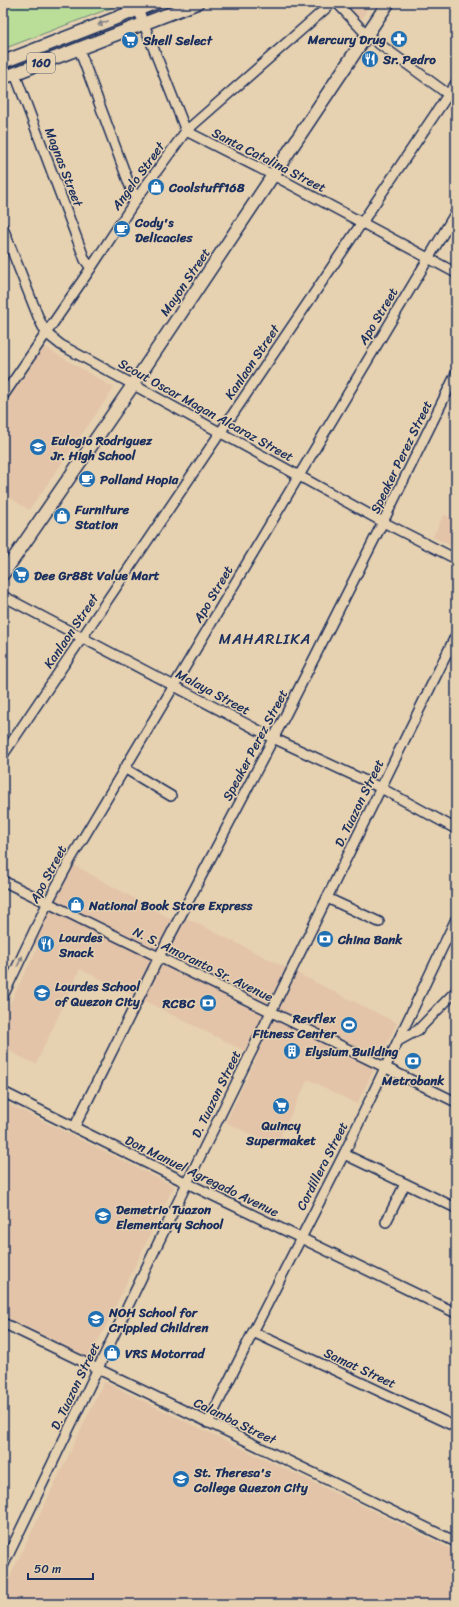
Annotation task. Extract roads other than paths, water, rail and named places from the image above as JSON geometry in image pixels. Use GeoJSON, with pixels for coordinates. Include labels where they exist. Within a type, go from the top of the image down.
{"type":"FeatureCollection","features":[{"type":"Feature","properties":{"kind":"main road","name":"160"},"geometry":{"type":"LineString","coordinates":[[3,62],[154,3]]}},
{"type":"Feature","properties":{"kind":"main road","name":"160"},"geometry":{"type":"LineString","coordinates":[[3,78],[197,3]]}},
{"type":"Feature","properties":{"kind":"main road","name":"Mayon Street"},"geometry":{"type":"LineString","coordinates":[[3,574],[133,385],[388,3]]}},
{"type":"Feature","properties":{"kind":"street","name":"Angelo Street"},"geometry":{"type":"LineString","coordinates":[[3,396],[137,198],[186,132],[332,3]]}},
{"type":"Feature","properties":{"kind":"street"},"geometry":{"type":"LineString","coordinates":[[337,3],[367,35],[453,96]]}},
{"type":"Feature","properties":{"kind":"street"},"geometry":{"type":"LineString","coordinates":[[138,10],[186,132]]}},
{"type":"Feature","properties":{"kind":"street"},"geometry":{"type":"LineString","coordinates":[[79,48],[131,189],[137,198]]}},
{"type":"Feature","properties":{"kind":"street","name":"Magnas Street"},"geometry":{"type":"LineString","coordinates":[[15,74],[85,260],[91,268]]}},
{"type":"Feature","properties":{"kind":"street","name":"Kanlaon Street"},"geometry":{"type":"LineString","coordinates":[[3,755],[362,223],[453,96],[456,83]]}},
{"type":"Feature","properties":{"kind":"street","name":"Santa Catalina Street"},"geometry":{"type":"LineString","coordinates":[[186,132],[273,175],[456,273]]}},
{"type":"Feature","properties":{"kind":"street","name":"Apo Street"},"geometry":{"type":"LineString","coordinates":[[3,996],[48,902],[72,857],[456,212]]}},
{"type":"Feature","properties":{"kind":"street","name":"Scout Oscar Magan Alcaraz Street"},"geometry":{"type":"LineString","coordinates":[[3,228],[39,319],[46,333],[61,345],[298,476],[456,559]]}},
{"type":"Feature","properties":{"kind":"street","name":"Speaker Perez Street"},"geometry":{"type":"LineString","coordinates":[[74,1128],[159,957],[383,522],[456,374]]}},
{"type":"Feature","properties":{"kind":"street","name":"Malaya Street"},"geometry":{"type":"LineString","coordinates":[[3,596],[273,738],[380,788],[456,829]]}},
{"type":"Feature","properties":{"kind":"street","name":"D. Tuazon Street"},"geometry":{"type":"LineString","coordinates":[[3,1564],[187,1183],[456,635]]}},
{"type":"Feature","properties":{"kind":"street"},"geometry":{"type":"LineString","coordinates":[[124,768],[171,796]]}},
{"type":"Feature","properties":{"kind":"street","name":"N. S. Amoranto Sr. Avenue"},"geometry":{"type":"LineString","coordinates":[[3,881],[384,1067],[454,1098]]}},
{"type":"Feature","properties":{"kind":"street"},"geometry":{"type":"LineString","coordinates":[[327,898],[379,922]]}},
{"type":"Feature","properties":{"kind":"street","name":"Cordillera Street"},"geometry":{"type":"LineString","coordinates":[[208,1423],[344,1154],[384,1067],[398,1041],[456,919]]}},
{"type":"Feature","properties":{"kind":"street"},"geometry":{"type":"LineString","coordinates":[[398,1041],[418,1030],[456,991]]}},
{"type":"Feature","properties":{"kind":"street","name":"Don Manuel Agregado Avenue"},"geometry":{"type":"LineString","coordinates":[[3,1092],[74,1128],[456,1313]]}},
{"type":"Feature","properties":{"kind":"street"},"geometry":{"type":"LineString","coordinates":[[344,1154],[456,1208]]}},
{"type":"Feature","properties":{"kind":"street"},"geometry":{"type":"LineString","coordinates":[[386,1222],[404,1184]]}},
{"type":"Feature","properties":{"kind":"street","name":"Calamba Street"},"geometry":{"type":"LineString","coordinates":[[3,1323],[456,1542]]}},
{"type":"Feature","properties":{"kind":"street","name":"Samat Street"},"geometry":{"type":"LineString","coordinates":[[253,1332],[456,1428]]}},
{"type":"Feature","properties":{"kind":"place","name":"Mercury Drug"},"geometry":{"type":"Point","coordinates":[399,39]}},
{"type":"Feature","properties":{"kind":"place","name":"Shell Select"},"geometry":{"type":"Point","coordinates":[130,40]}},
{"type":"Feature","properties":{"kind":"place","name":"Sr. Pedro"},"geometry":{"type":"Point","coordinates":[370,59]}},
{"type":"Feature","properties":{"kind":"place","name":"Coolstuff168"},"geometry":{"type":"Point","coordinates":[156,187]}},
{"type":"Feature","properties":{"kind":"place","name":"Cody's Delicacies"},"geometry":{"type":"Point","coordinates":[122,229]}},
{"type":"Feature","properties":{"kind":"place","name":"Eulogio Rodriguez Jr. High School"},"geometry":{"type":"Point","coordinates":[38,447]}},
{"type":"Feature","properties":{"kind":"place","name":"Polland Hopia"},"geometry":{"type":"Point","coordinates":[87,479]}},
{"type":"Feature","properties":{"kind":"place","name":"Furniture Station"},"geometry":{"type":"Point","coordinates":[62,516]}},
{"type":"Feature","properties":{"kind":"place","name":"Dee Gr88t Value Mart"},"geometry":{"type":"Point","coordinates":[21,575]}},
{"type":"Feature","properties":{"kind":"place","name":"National Book Store Express"},"geometry":{"type":"Point","coordinates":[76,905]}},
{"type":"Feature","properties":{"kind":"place","name":"China Bank"},"geometry":{"type":"Point","coordinates":[325,939]}},
{"type":"Feature","properties":{"kind":"place","name":"Lourdes Snack"},"geometry":{"type":"Point","coordinates":[46,944]}},
{"type":"Feature","properties":{"kind":"place","name":"Lourdes School of Quezon City"},"geometry":{"type":"Point","coordinates":[42,993]}},
{"type":"Feature","properties":{"kind":"place","name":"RCBC"},"geometry":{"type":"Point","coordinates":[208,1003]}},
{"type":"Feature","properties":{"kind":"place","name":"Revflex Fitness Center"},"geometry":{"type":"Point","coordinates":[349,1025]}},
{"type":"Feature","properties":{"kind":"place","name":"Elysium Building"},"geometry":{"type":"Point","coordinates":[292,1051]}},
{"type":"Feature","properties":{"kind":"place","name":"Metrobank"},"geometry":{"type":"Point","coordinates":[413,1061]}},
{"type":"Feature","properties":{"kind":"place","name":"Quincy Supermaket"},"geometry":{"type":"Point","coordinates":[281,1106]}},
{"type":"Feature","properties":{"kind":"place","name":"Demetrio Tuazon Elementary School"},"geometry":{"type":"Point","coordinates":[103,1216]}},
{"type":"Feature","properties":{"kind":"place","name":"NOH School for Crippled Children"},"geometry":{"type":"Point","coordinates":[96,1319]}},
{"type":"Feature","properties":{"kind":"place","name":"VRS Motorrad"},"geometry":{"type":"Point","coordinates":[112,1353]}},
{"type":"Feature","properties":{"kind":"place","name":"St. Theresa's College Quezon City"},"geometry":{"type":"Point","coordinates":[181,1479]}},
{"type":"Feature","properties":{"kind":"district","name":"MAHARLIKA"},"geometry":{"type":"Point","coordinates":[265,639]}}]}
